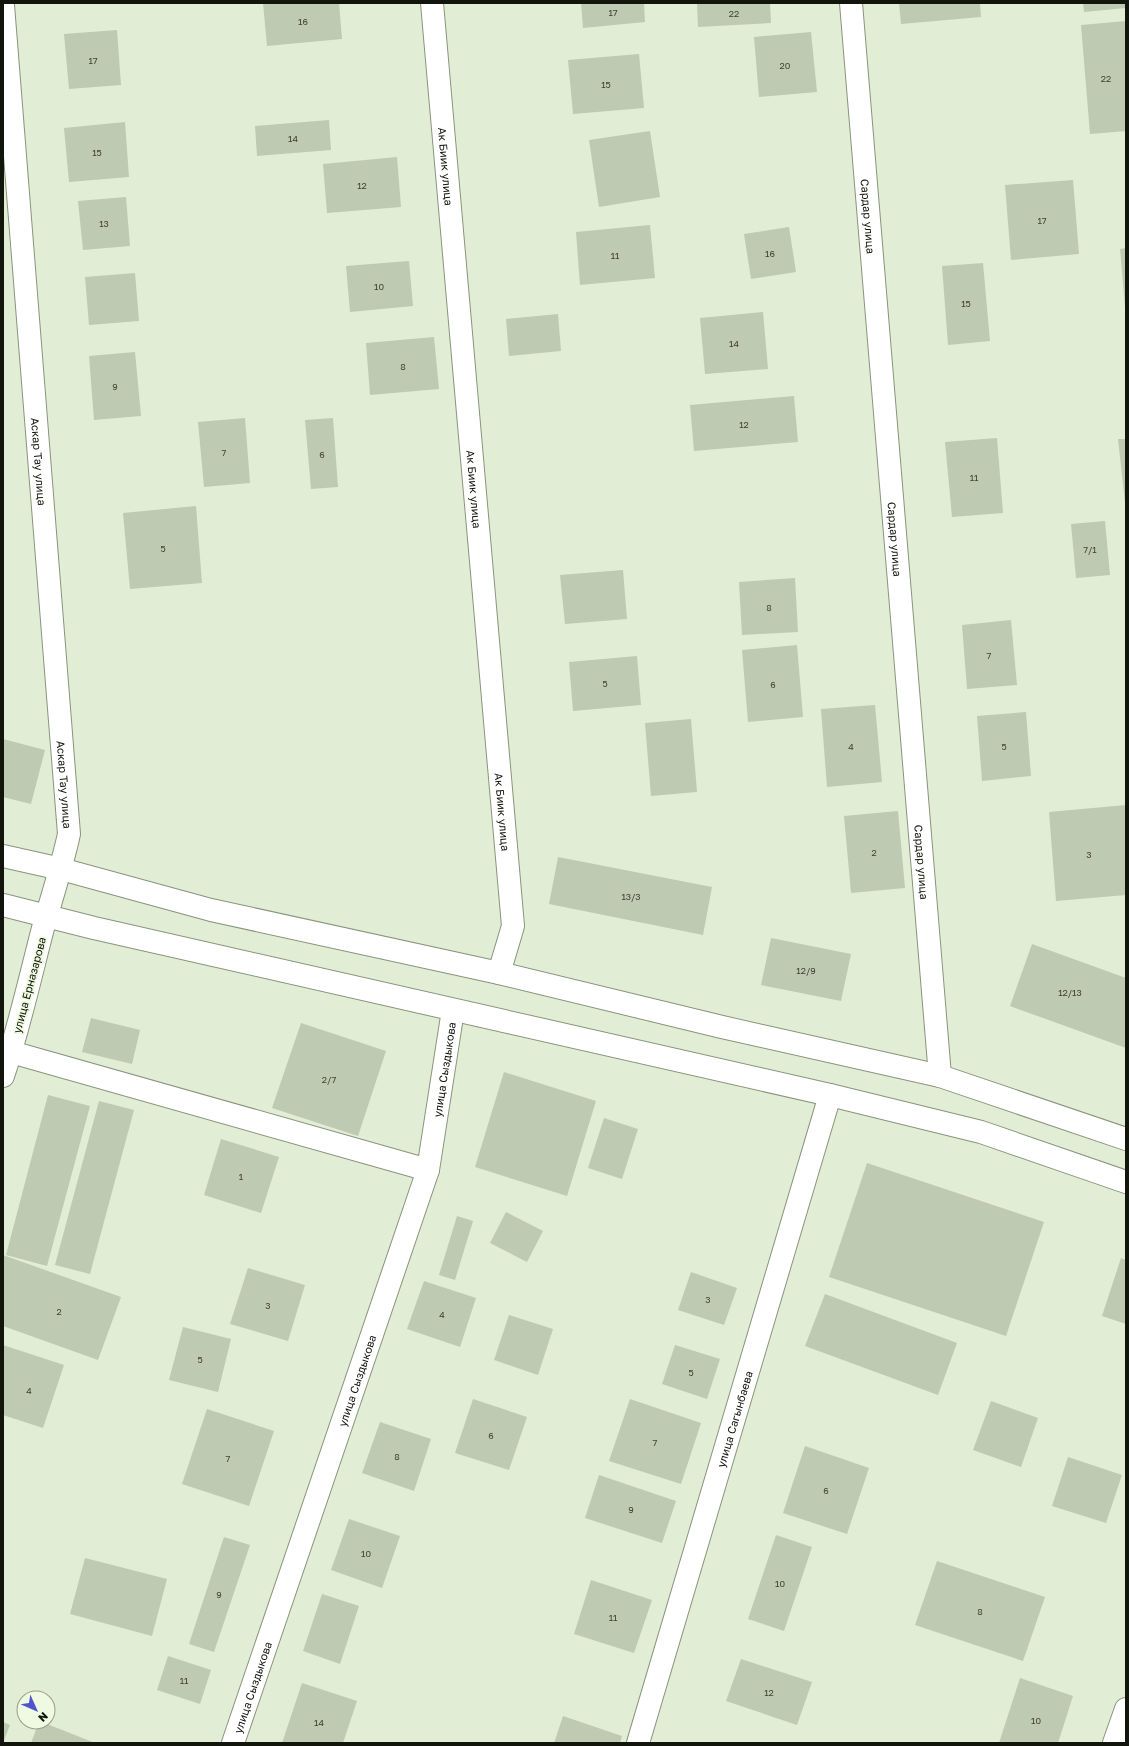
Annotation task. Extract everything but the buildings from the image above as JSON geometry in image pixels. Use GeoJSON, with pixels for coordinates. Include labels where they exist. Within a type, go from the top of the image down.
{"type":"FeatureCollection","features":[{"type":"Feature","properties":{"kind":"main road","name":"Ак Биик улица"},"geometry":{"type":"LineString","coordinates":[[432,3],[513,926],[499,973]]}},
{"type":"Feature","properties":{"kind":"main road","name":"Сардар улица"},"geometry":{"type":"LineString","coordinates":[[851,3],[940,1076]]}},
{"type":"Feature","properties":{"kind":"main road","name":"Аскар Тау улица"},"geometry":{"type":"LineString","coordinates":[[3,5],[69,834],[61,869],[47,916]]}},
{"type":"Feature","properties":{"kind":"main road"},"geometry":{"type":"LineString","coordinates":[[3,856],[61,869],[211,910],[499,973],[940,1076],[1126,1139]]}},
{"type":"Feature","properties":{"kind":"main road"},"geometry":{"type":"LineString","coordinates":[[3,905],[94,928],[830,1095],[981,1132],[1126,1182]]}},
{"type":"Feature","properties":{"kind":"main road","name":"улица Ерназарова"},"geometry":{"type":"LineString","coordinates":[[3,1076],[11,1052],[47,916]]}},
{"type":"Feature","properties":{"kind":"main road","name":"улица Сыздыкова"},"geometry":{"type":"LineString","coordinates":[[233,1743],[428,1170],[453,1010]]}},
{"type":"Feature","properties":{"kind":"main road"},"geometry":{"type":"LineString","coordinates":[[11,1052],[428,1170]]}},
{"type":"Feature","properties":{"kind":"main road","name":"улица Сагынбаева"},"geometry":{"type":"LineString","coordinates":[[638,1743],[830,1095]]}},
{"type":"Feature","properties":{"kind":"main road"},"geometry":{"type":"LineString","coordinates":[[1114,1743],[1126,1709]]}}]}
